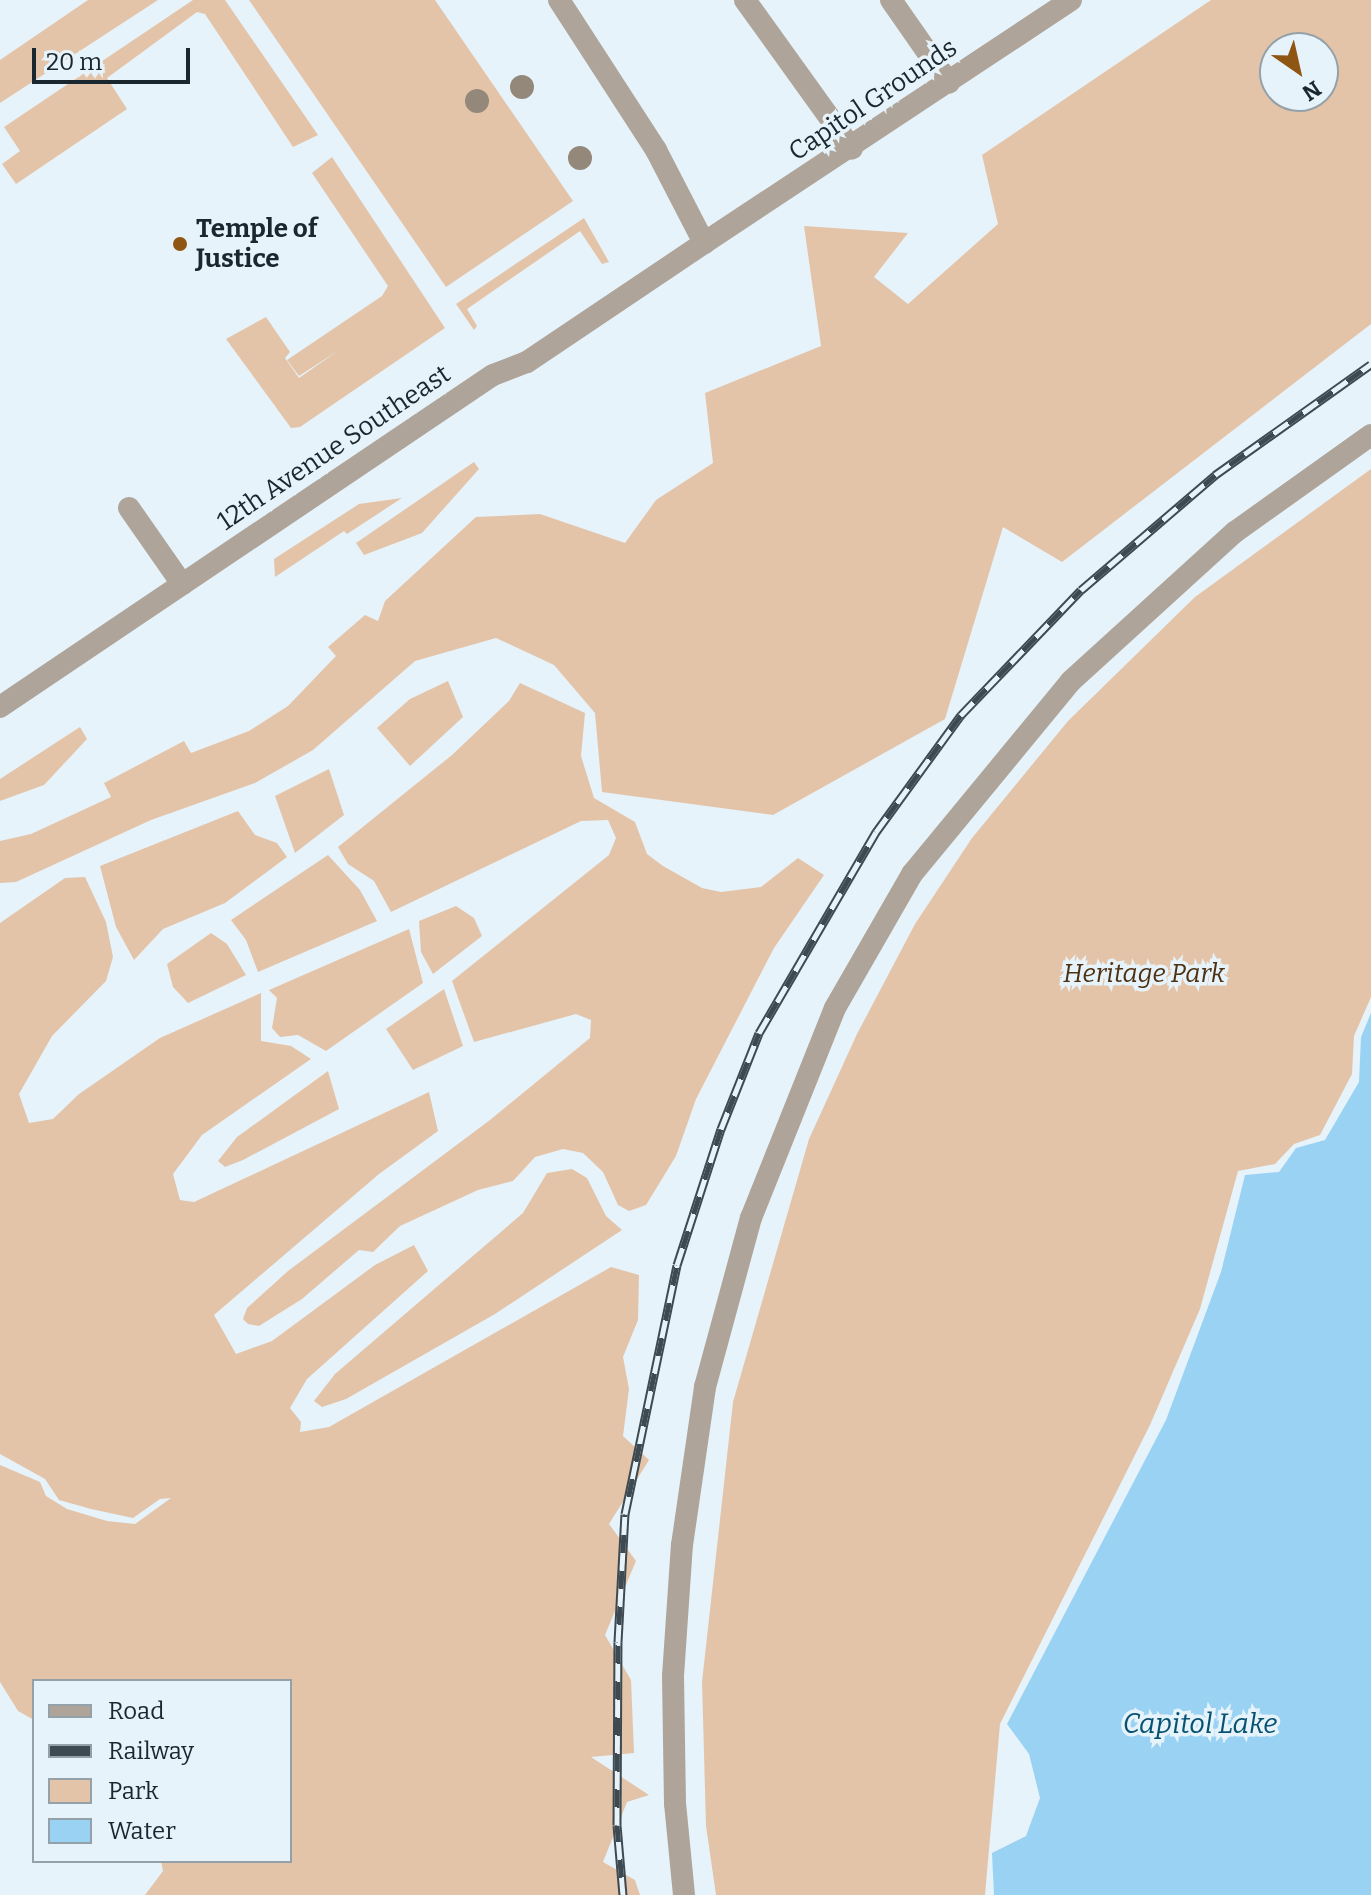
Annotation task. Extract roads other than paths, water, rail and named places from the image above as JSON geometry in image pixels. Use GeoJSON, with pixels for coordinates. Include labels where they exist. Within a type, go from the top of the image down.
{"type":"FeatureCollection","features":[{"type":"Feature","properties":{"kind":"street"},"geometry":{"type":"LineString","coordinates":[[559,0],[656,150],[704,243]]}},
{"type":"Feature","properties":{"kind":"street"},"geometry":{"type":"LineString","coordinates":[[745,0],[852,149]]}},
{"type":"Feature","properties":{"kind":"street"},"geometry":{"type":"LineString","coordinates":[[891,0],[949,83]]}},
{"type":"Feature","properties":{"kind":"street","name":"Capitol Grounds"},"geometry":{"type":"LineString","coordinates":[[704,243],[852,149],[1071,0]]}},
{"type":"Feature","properties":{"kind":"street","name":"12th Avenue Southeast"},"geometry":{"type":"LineString","coordinates":[[0,707],[493,375],[527,362],[704,243]]}},
{"type":"Feature","properties":{"kind":"street"},"geometry":{"type":"LineString","coordinates":[[684,1895],[675,1804],[673,1676],[696,1440],[751,1218],[835,1008],[912,874],[1071,681],[1235,532],[1371,435]]}},
{"type":"Feature","properties":{"kind":"street"},"geometry":{"type":"LineString","coordinates":[[129,508],[182,584]]}},
{"type":"Feature","properties":{"kind":"water","name":"Capitol Lake"},"geometry":{"type":"Polygon","coordinates":[[[1371,1013],[1371,1895],[994,1895],[992,1853],[1026,1836],[1040,1798],[1029,1754],[1007,1724],[1166,1420],[1221,1272],[1245,1175],[1279,1172],[1296,1148],[1325,1140],[1359,1082],[1361,1037],[1371,1013]]]}},
{"type":"Feature","properties":{"kind":"railway"},"geometry":{"type":"LineString","coordinates":[[623,1895],[617,1825],[618,1642],[625,1514],[677,1265],[721,1129],[759,1033],[876,832],[961,715],[1081,590],[1215,475],[1371,364]]}},
{"type":"Feature","properties":{"kind":"place","name":"Temple of Justice"},"geometry":{"type":"Point","coordinates":[180,244]}},
{"type":"Feature","properties":{"kind":"park label","name":"Heritage Park"},"geometry":{"type":"Point","coordinates":[1144,974]}}]}
